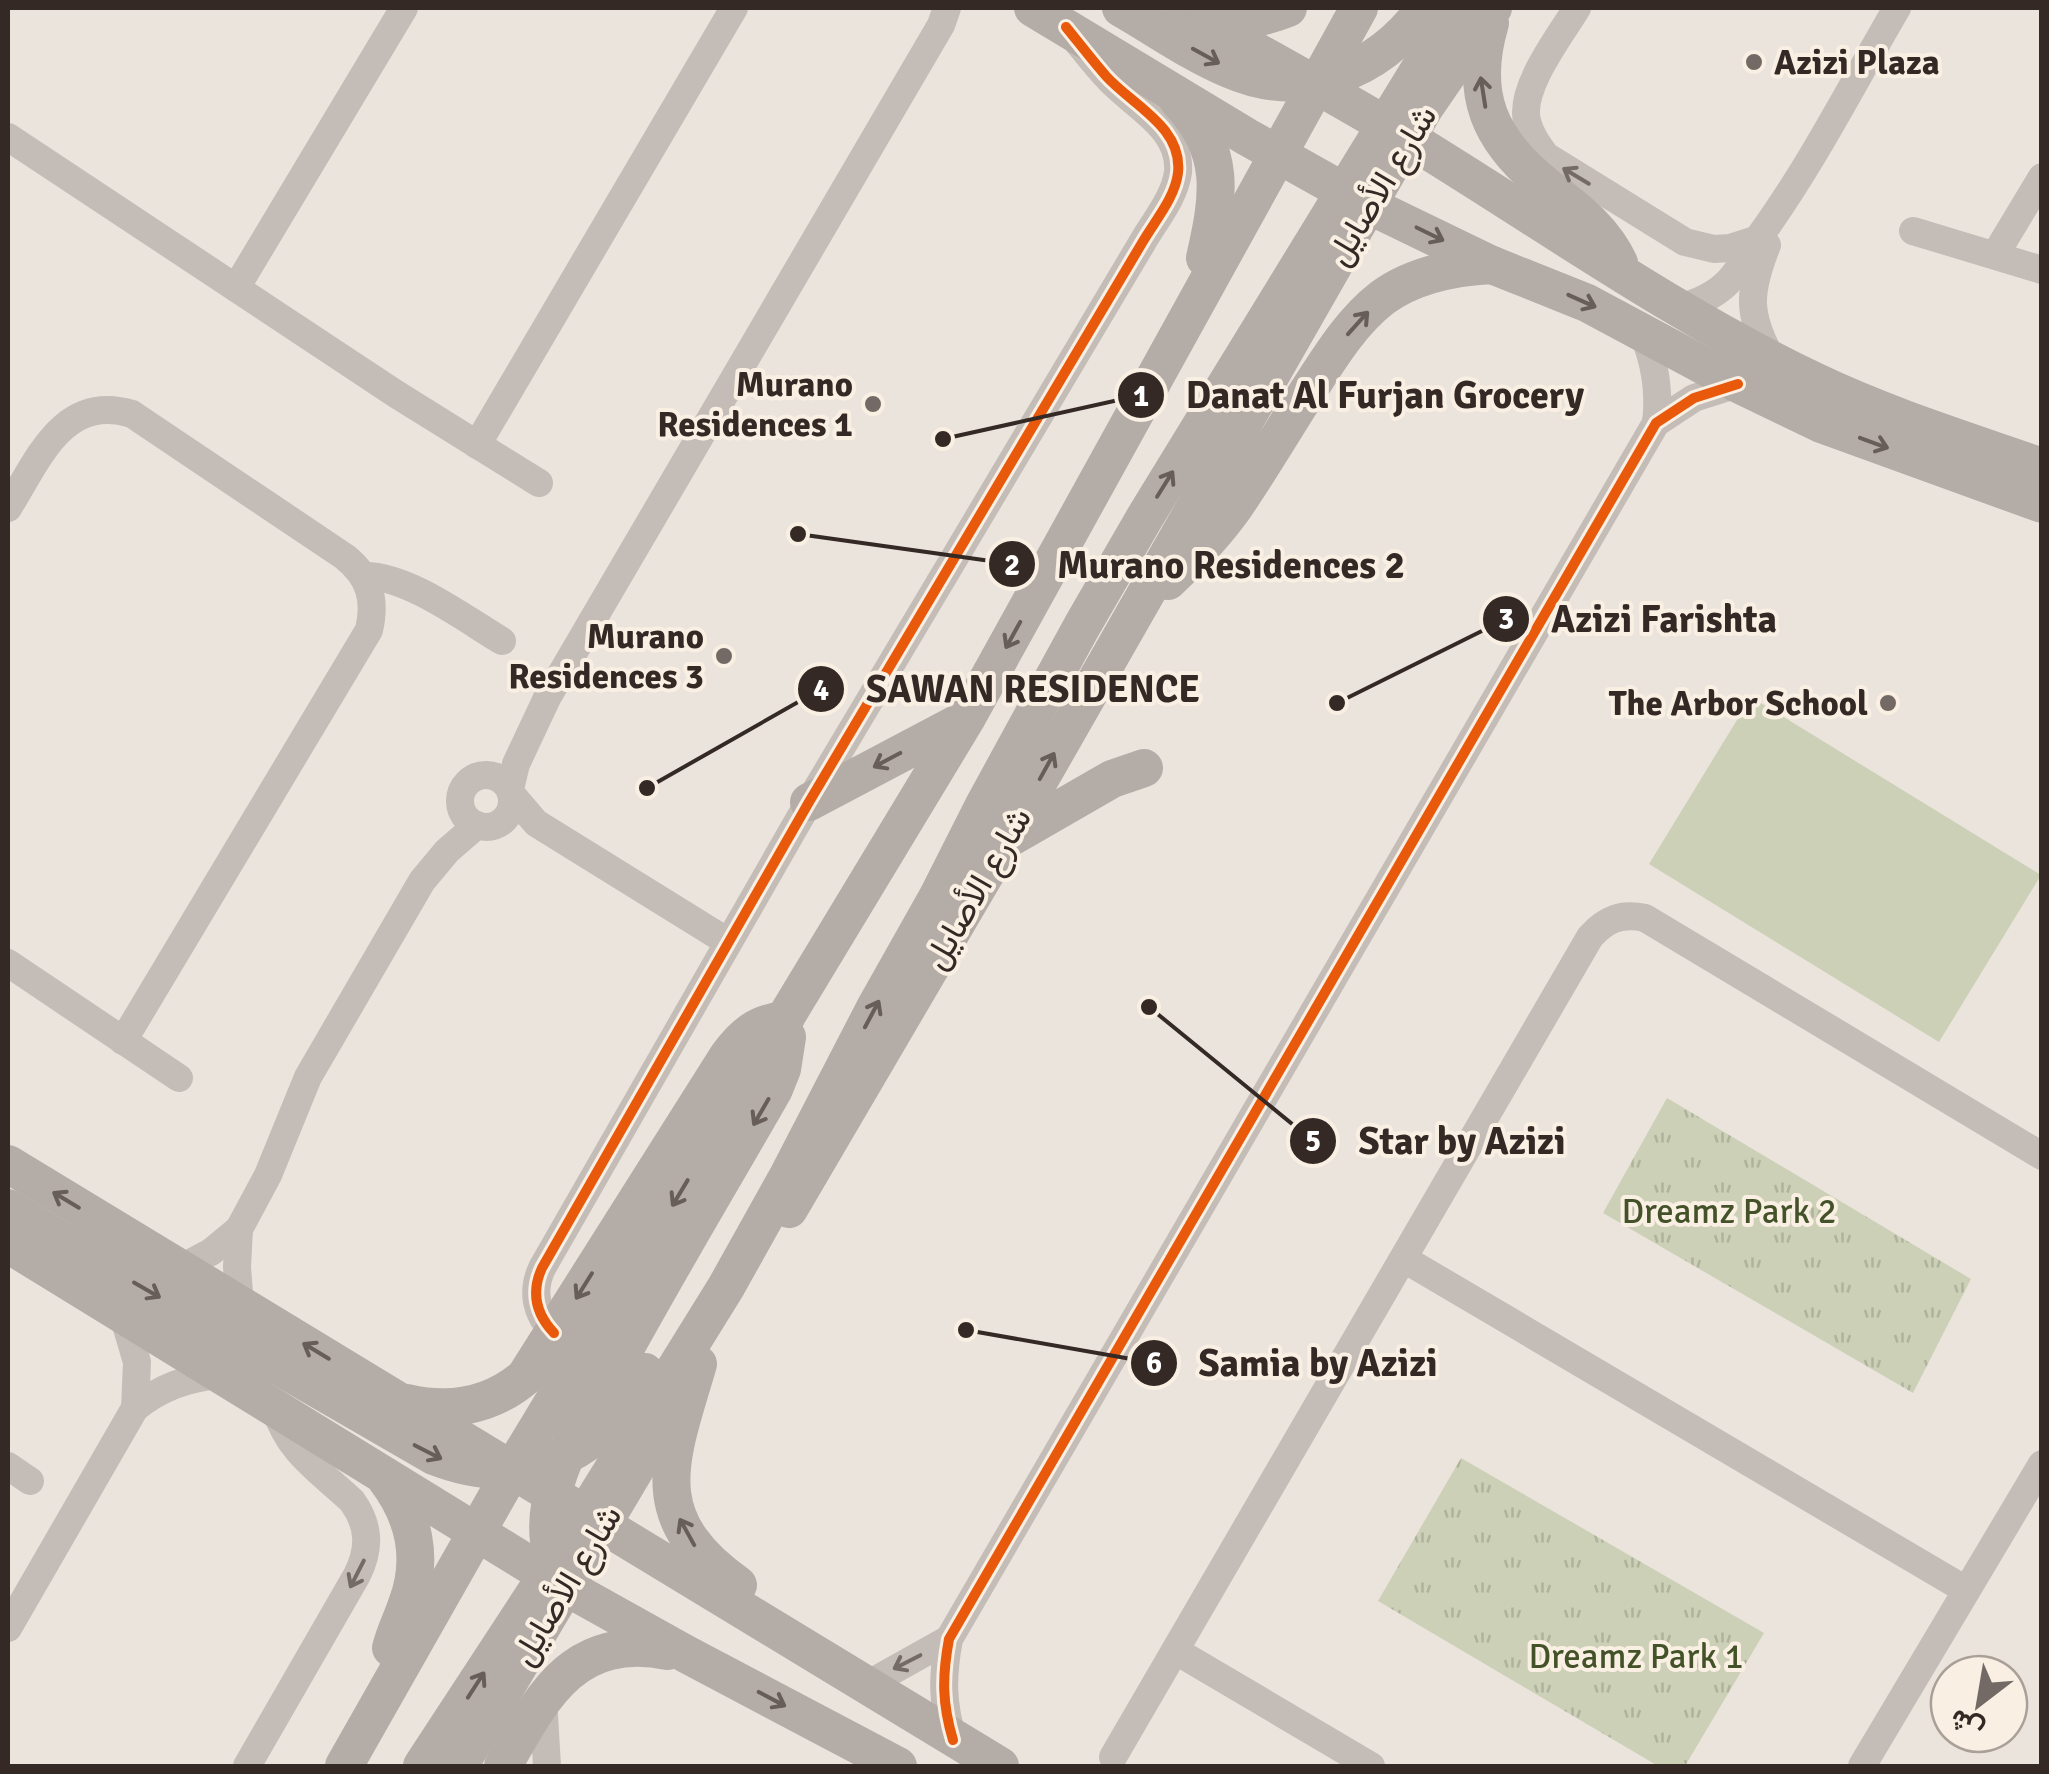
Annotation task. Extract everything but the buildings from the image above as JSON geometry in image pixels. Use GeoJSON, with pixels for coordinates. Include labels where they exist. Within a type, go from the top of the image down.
{"type":"FeatureCollection","features":[{"type":"Feature","properties":{"kind":"main road"},"geometry":{"type":"LineString","coordinates":[[1033,8],[1368,205],[1492,265],[1588,303],[1821,424],[2042,504]]}},
{"type":"Feature","properties":{"kind":"main road"},"geometry":{"type":"LineString","coordinates":[[1121,8],[1228,68],[1260,78],[1294,82],[1338,75],[1378,56],[1396,42],[1425,8]]}},
{"type":"Feature","properties":{"kind":"main road"},"geometry":{"type":"LineString","coordinates":[[1186,12],[1218,21],[1242,21],[1288,8]]}},
{"type":"Feature","properties":{"kind":"main road"},"geometry":{"type":"LineString","coordinates":[[344,1766],[512,1470],[966,719],[1358,8]]}},
{"type":"Feature","properties":{"kind":"main road"},"geometry":{"type":"LineString","coordinates":[[1368,205],[1358,173],[1362,112],[1409,8]]}},
{"type":"Feature","properties":{"kind":"main road"},"geometry":{"type":"LineString","coordinates":[[422,1766],[710,1314],[1144,517],[1457,8]]}},
{"type":"Feature","properties":{"kind":"main road"},"geometry":{"type":"LineString","coordinates":[[1493,8],[1480,79],[1487,114],[1502,143],[1521,165],[1572,204],[1600,232],[1624,274]]}},
{"type":"Feature","properties":{"kind":"main road","name":"شارع الأصايل"},"geometry":{"type":"LineString","coordinates":[[459,1766],[1004,842],[1407,138],[1493,8]]}},
{"type":"Feature","properties":{"kind":"main road"},"geometry":{"type":"LineString","coordinates":[[1186,12],[1407,138],[1624,274],[1772,360],[1916,423],[2042,468]]}},
{"type":"Feature","properties":{"kind":"main road"},"geometry":{"type":"LineString","coordinates":[[1162,84],[1199,127],[1214,166],[1216,211],[1194,304]]}},
{"type":"Feature","properties":{"kind":"main road"},"geometry":{"type":"LineString","coordinates":[[1129,621],[1196,554],[1234,508],[1333,352],[1357,322],[1384,296],[1413,281],[1457,267],[1492,265]]}},
{"type":"Feature","properties":{"kind":"main road"},"geometry":{"type":"LineString","coordinates":[[809,802],[966,719]]}},
{"type":"Feature","properties":{"kind":"main road"},"geometry":{"type":"LineString","coordinates":[[1004,842],[1112,780],[1144,768]]}},
{"type":"Feature","properties":{"kind":"main road"},"geometry":{"type":"LineString","coordinates":[[399,1402],[438,1408],[484,1402],[501,1395],[524,1377],[740,1039],[754,1028],[786,1020]]}},
{"type":"Feature","properties":{"kind":"main road"},"geometry":{"type":"LineString","coordinates":[[564,1586],[549,1552],[547,1533],[552,1496],[568,1452],[774,1089],[787,1044],[786,1020]]}},
{"type":"Feature","properties":{"kind":"main road"},"geometry":{"type":"LineString","coordinates":[[8,1208],[434,1456],[477,1469],[522,1469],[564,1456],[601,1431],[616,1415],[741,1220],[816,1119]]}},
{"type":"Feature","properties":{"kind":"main road"},"geometry":{"type":"LineString","coordinates":[[8,1164],[1000,1766]]}},
{"type":"Feature","properties":{"kind":"main road"},"geometry":{"type":"LineString","coordinates":[[8,1244],[564,1586],[898,1766]]}},
{"type":"Feature","properties":{"kind":"main road"},"geometry":{"type":"LineString","coordinates":[[698,1364],[670,1476],[675,1511],[686,1536],[717,1570],[817,1640],[865,1686]]}},
{"type":"Feature","properties":{"kind":"main road"},"geometry":{"type":"LineString","coordinates":[[382,1473],[398,1494],[409,1519],[416,1560],[412,1588],[391,1646],[401,1668]]}},
{"type":"Feature","properties":{"kind":"main road"},"geometry":{"type":"LineString","coordinates":[[503,1766],[542,1698],[564,1674],[592,1657],[623,1647],[686,1654]]}},
{"type":"Feature","properties":{"kind":"street"},"geometry":{"type":"LineString","coordinates":[[236,288],[404,8]]}},
{"type":"Feature","properties":{"kind":"street"},"geometry":{"type":"LineString","coordinates":[[1577,8],[1529,95],[1526,118],[1546,156],[1685,242],[1714,249],[1758,239]]}},
{"type":"Feature","properties":{"kind":"street"},"geometry":{"type":"LineString","coordinates":[[1680,308],[1697,303],[1728,283],[1784,202],[1898,8]]}},
{"type":"Feature","properties":{"kind":"street"},"geometry":{"type":"LineString","coordinates":[[477,445],[725,11]]}},
{"type":"Feature","properties":{"kind":"street"},"geometry":{"type":"LineString","coordinates":[[728,942],[536,823],[511,793],[516,764],[542,708],[950,13]]}},
{"type":"Feature","properties":{"kind":"street"},"geometry":{"type":"LineString","coordinates":[[554,1333],[541,1317],[536,1298],[542,1268],[809,802],[1174,185],[1177,164],[1168,134],[1106,76],[1066,27]]}},
{"type":"Feature","properties":{"kind":"street"},"geometry":{"type":"LineString","coordinates":[[8,137],[539,483]]}},
{"type":"Feature","properties":{"kind":"street"},"geometry":{"type":"LineString","coordinates":[[1995,255],[2042,177]]}},
{"type":"Feature","properties":{"kind":"street"},"geometry":{"type":"LineString","coordinates":[[1772,360],[1758,333],[1752,289],[1784,202]]}},
{"type":"Feature","properties":{"kind":"street"},"geometry":{"type":"LineString","coordinates":[[1912,231],[2042,270]]}},
{"type":"Feature","properties":{"kind":"street"},"geometry":{"type":"LineString","coordinates":[[1642,331],[1658,385],[1656,423]]}},
{"type":"Feature","properties":{"kind":"street"},"geometry":{"type":"LineString","coordinates":[[953,1740],[943,1690],[949,1639],[1656,423],[1694,398],[1738,384]]}},
{"type":"Feature","properties":{"kind":"street"},"geometry":{"type":"LineString","coordinates":[[8,508],[67,422],[92,411],[119,410],[132,414],[346,557],[364,576],[372,602],[368,630],[123,1041]]}},
{"type":"Feature","properties":{"kind":"street"},"geometry":{"type":"LineString","coordinates":[[364,576],[402,584],[502,642]]}},
{"type":"Feature","properties":{"kind":"street"},"geometry":{"type":"LineString","coordinates":[[542,708],[525,723],[502,756],[463,788],[477,819],[534,837],[591,872],[624,878]]}},
{"type":"Feature","properties":{"kind":"street"},"geometry":{"type":"LineString","coordinates":[[179,1269],[211,1252],[239,1229],[268,1175],[308,1077],[422,881],[477,819],[506,818],[513,804],[506,782],[492,775],[477,776]]}},
{"type":"Feature","properties":{"kind":"street"},"geometry":{"type":"LineString","coordinates":[[1113,1757],[1590,937],[1601,925],[1630,914],[1646,918],[2042,1156]]}},
{"type":"Feature","properties":{"kind":"street"},"geometry":{"type":"LineString","coordinates":[[8,963],[179,1078]]}},
{"type":"Feature","properties":{"kind":"street"},"geometry":{"type":"LineString","coordinates":[[239,1229],[240,1306]]}},
{"type":"Feature","properties":{"kind":"street"},"geometry":{"type":"LineString","coordinates":[[1404,1259],[1966,1590]]}},
{"type":"Feature","properties":{"kind":"street"},"geometry":{"type":"LineString","coordinates":[[124,1318],[137,1362],[135,1408]]}},
{"type":"Feature","properties":{"kind":"street"},"geometry":{"type":"LineString","coordinates":[[8,1628],[135,1408],[175,1384],[221,1375]]}},
{"type":"Feature","properties":{"kind":"street"},"geometry":{"type":"LineString","coordinates":[[248,1766],[357,1575],[367,1544],[359,1510],[297,1452],[275,1408]]}},
{"type":"Feature","properties":{"kind":"street"},"geometry":{"type":"LineString","coordinates":[[1862,1766],[2042,1464]]}},
{"type":"Feature","properties":{"kind":"street"},"geometry":{"type":"LineString","coordinates":[[865,1686],[949,1639]]}},
{"type":"Feature","properties":{"kind":"street"},"geometry":{"type":"LineString","coordinates":[[1176,1651],[1372,1766]]}},
{"type":"Feature","properties":{"kind":"street"},"geometry":{"type":"LineString","coordinates":[[542,1698],[548,1766]]}},
{"type":"Feature","properties":{"kind":"street"},"geometry":{"type":"LineString","coordinates":[[829,1729],[849,1766]]}},
{"type":"Feature","properties":{"kind":"green space"},"geometry":{"type":"Polygon","coordinates":[[[1751,697],[2041,875],[1939,1042],[1649,864],[1751,697]]]}},
{"type":"Feature","properties":{"kind":"green space","name":"Dreamz Park 2"},"geometry":{"type":"Polygon","coordinates":[[[1667,1098],[1971,1279],[1913,1393],[1603,1213],[1667,1098]]]}},
{"type":"Feature","properties":{"kind":"green space","name":"Dreamz Park 1"},"geometry":{"type":"Polygon","coordinates":[[[1461,1458],[1764,1633],[1685,1766],[1658,1766],[1378,1601],[1461,1458]]]}},
{"type":"Feature","properties":{"kind":"cycle path"},"geometry":{"type":"LineString","coordinates":[[554,1333],[537,1302],[542,1268],[809,802],[1173,192],[1178,173],[1173,143],[1154,118],[1106,76],[1066,27]]}},
{"type":"Feature","properties":{"kind":"cycle path"},"geometry":{"type":"LineString","coordinates":[[953,1740],[944,1690],[949,1639],[1656,423],[1694,398],[1738,384]]}},
{"type":"Feature","properties":{"kind":"place","name":"Azizi Plaza"},"geometry":{"type":"Point","coordinates":[1754,62]}},
{"type":"Feature","properties":{"kind":"place","name":"Murano Residences 1"},"geometry":{"type":"Point","coordinates":[873,404]}},
{"type":"Feature","properties":{"kind":"place","name":"Danat Al Furjan Grocery"},"geometry":{"type":"Point","coordinates":[943,439]}},
{"type":"Feature","properties":{"kind":"place","name":"Murano Residences 2"},"geometry":{"type":"Point","coordinates":[798,534]}},
{"type":"Feature","properties":{"kind":"place","name":"Murano Residences 3"},"geometry":{"type":"Point","coordinates":[724,656]}},
{"type":"Feature","properties":{"kind":"place","name":"Azizi Farishta"},"geometry":{"type":"Point","coordinates":[1337,703]}},
{"type":"Feature","properties":{"kind":"place","name":"The Arbor School"},"geometry":{"type":"Point","coordinates":[1888,703]}},
{"type":"Feature","properties":{"kind":"place","name":"SAWAN RESIDENCE"},"geometry":{"type":"Point","coordinates":[647,788]}},
{"type":"Feature","properties":{"kind":"place","name":"Star by Azizi"},"geometry":{"type":"Point","coordinates":[1149,1007]}},
{"type":"Feature","properties":{"kind":"place","name":"Samia by Azizi"},"geometry":{"type":"Point","coordinates":[966,1330]}}]}
